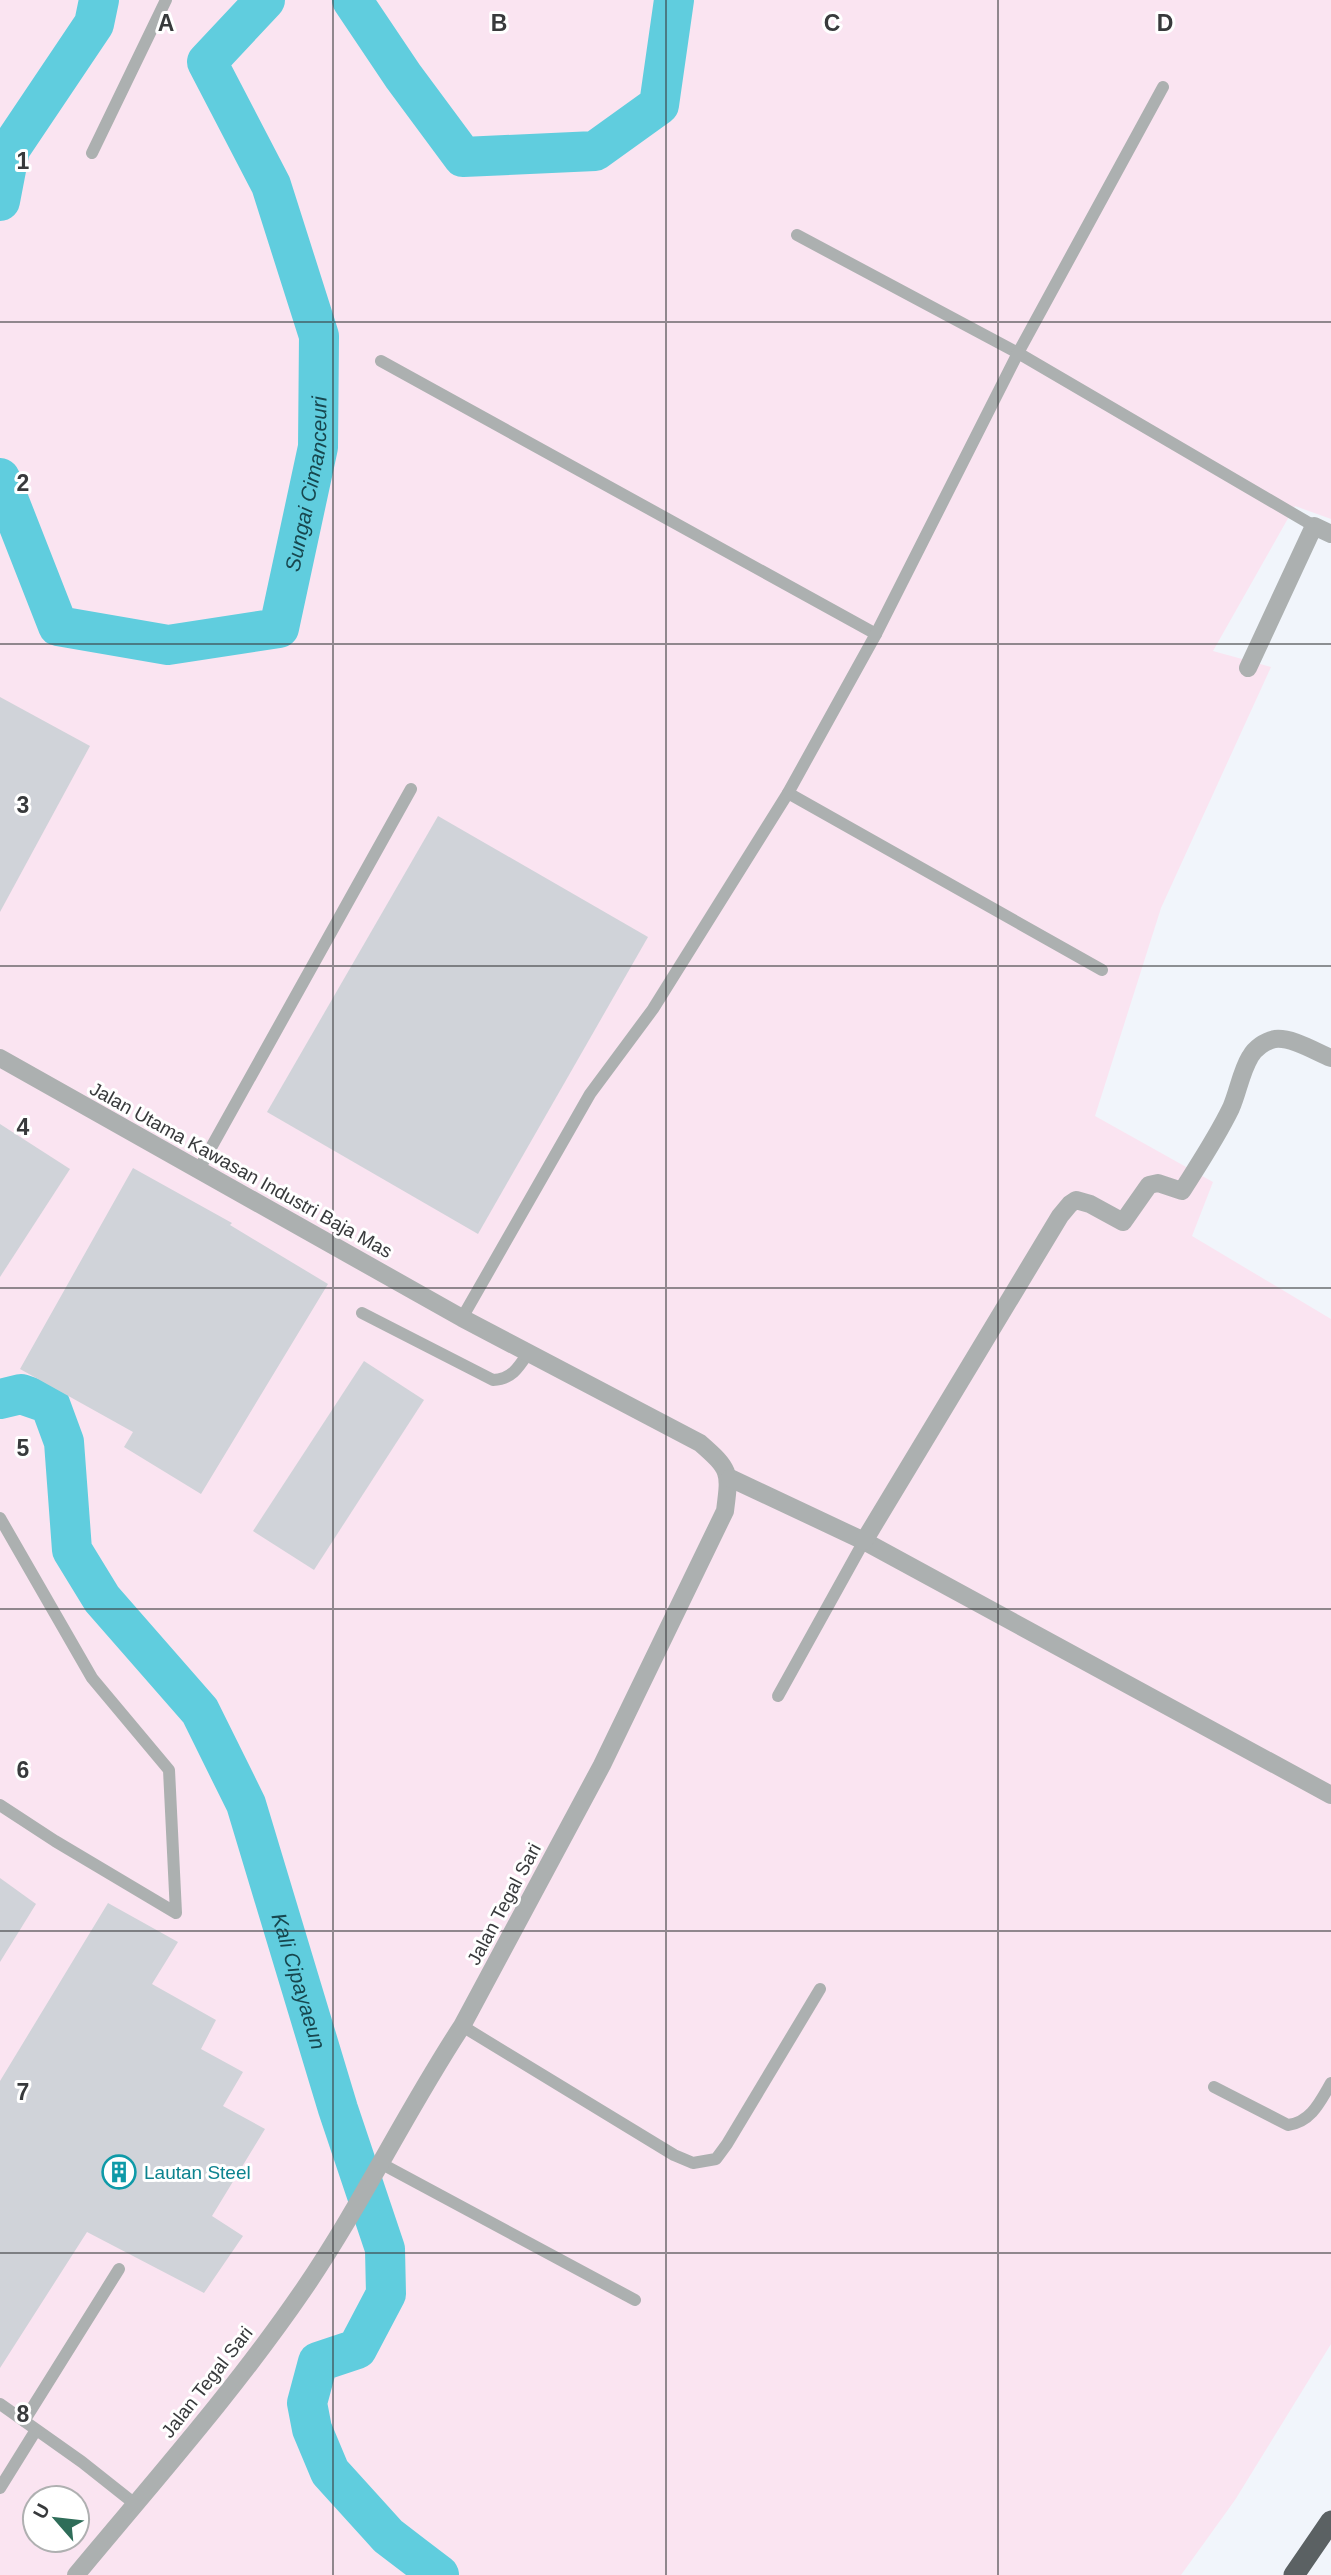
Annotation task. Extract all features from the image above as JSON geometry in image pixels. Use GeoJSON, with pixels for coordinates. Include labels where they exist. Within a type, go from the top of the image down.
{"type":"FeatureCollection","features":[{"type":"Feature","properties":{"kind":"highway"},"geometry":{"type":"LineString","coordinates":[[1294,2575],[1331,2521]]}},
{"type":"Feature","properties":{"kind":"street"},"geometry":{"type":"LineString","coordinates":[[1248,668],[1314,526],[1331,534]]}},
{"type":"Feature","properties":{"kind":"street"},"geometry":{"type":"LineString","coordinates":[[864,1541],[1070,1203],[1076,1200],[1090,1204],[1124,1222],[1149,1185],[1158,1183],[1182,1191],[1224,1122],[1256,1048],[1278,1039],[1331,1058]]}},
{"type":"Feature","properties":{"kind":"street","name":"Jalan Utama Kawasan Industri Baja Mas"},"geometry":{"type":"LineString","coordinates":[[0,1058],[462,1318]]}},
{"type":"Feature","properties":{"kind":"street"},"geometry":{"type":"LineString","coordinates":[[462,1318],[700,1443],[718,1459],[730,1478],[864,1541],[1331,1795]]}},
{"type":"Feature","properties":{"kind":"street","name":"Jalan Tegal Sari"},"geometry":{"type":"LineString","coordinates":[[76,2575],[199,2430],[304,2289],[382,2164],[462,2026],[608,1753],[725,1511],[730,1478]]}},
{"type":"Feature","properties":{"kind":"lane"},"geometry":{"type":"LineString","coordinates":[[92,153],[166,0]]}},
{"type":"Feature","properties":{"kind":"lane"},"geometry":{"type":"LineString","coordinates":[[462,1318],[590,1094],[653,1009],[788,793],[876,634],[1018,353],[1163,87]]}},
{"type":"Feature","properties":{"kind":"lane"},"geometry":{"type":"LineString","coordinates":[[797,235],[1018,353],[1314,526]]}},
{"type":"Feature","properties":{"kind":"lane"},"geometry":{"type":"LineString","coordinates":[[381,361],[876,634]]}},
{"type":"Feature","properties":{"kind":"lane"},"geometry":{"type":"LineString","coordinates":[[198,1171],[411,789]]}},
{"type":"Feature","properties":{"kind":"lane"},"geometry":{"type":"LineString","coordinates":[[788,793],[1102,970]]}},
{"type":"Feature","properties":{"kind":"lane"},"geometry":{"type":"LineString","coordinates":[[362,1313],[493,1380],[504,1380],[516,1371],[528,1353]]}},
{"type":"Feature","properties":{"kind":"lane"},"geometry":{"type":"LineString","coordinates":[[0,1518],[92,1678],[169,1770],[176,1913],[0,1805]]}},
{"type":"Feature","properties":{"kind":"lane"},"geometry":{"type":"LineString","coordinates":[[778,1696],[864,1541]]}},
{"type":"Feature","properties":{"kind":"lane"},"geometry":{"type":"LineString","coordinates":[[462,2026],[674,2155],[693,2163],[716,2159],[727,2144],[820,1989]]}},
{"type":"Feature","properties":{"kind":"lane"},"geometry":{"type":"LineString","coordinates":[[1214,2087],[1288,2124],[1305,2120],[1331,2084]]}},
{"type":"Feature","properties":{"kind":"lane"},"geometry":{"type":"LineString","coordinates":[[382,2164],[635,2300]]}},
{"type":"Feature","properties":{"kind":"lane"},"geometry":{"type":"LineString","coordinates":[[24,2421],[119,2269]]}},
{"type":"Feature","properties":{"kind":"lane"},"geometry":{"type":"LineString","coordinates":[[0,2404],[135,2504]]}},
{"type":"Feature","properties":{"kind":"lane"},"geometry":{"type":"LineString","coordinates":[[0,2488],[36,2430]]}},
{"type":"Feature","properties":{"kind":"shaded area"},"geometry":{"type":"Polygon","coordinates":[[[0,0],[1331,0],[1331,519],[1295,506],[1213,651],[1271,667],[1161,908],[1095,1116],[1213,1182],[1192,1236],[1331,1319],[1331,2344],[1235,2500],[1181,2575],[0,2575],[0,0]]]}},
{"type":"Feature","properties":{"kind":"building"},"geometry":{"type":"Polygon","coordinates":[[[0,697],[90,746],[0,912],[0,697]]]}},
{"type":"Feature","properties":{"kind":"building"},"geometry":{"type":"Polygon","coordinates":[[[438,816],[648,937],[478,1234],[267,1112],[438,816]]]}},
{"type":"Feature","properties":{"kind":"building"},"geometry":{"type":"Polygon","coordinates":[[[0,1124],[70,1169],[0,1277],[0,1124]]]}},
{"type":"Feature","properties":{"kind":"building"},"geometry":{"type":"Polygon","coordinates":[[[133,1168],[232,1223],[230,1225],[328,1284],[201,1494],[124,1447],[133,1432],[20,1369],[133,1168]]]}},
{"type":"Feature","properties":{"kind":"building"},"geometry":{"type":"Polygon","coordinates":[[[364,1361],[424,1400],[314,1570],[253,1531],[364,1361]]]}},
{"type":"Feature","properties":{"kind":"building"},"geometry":{"type":"Polygon","coordinates":[[[0,1878],[36,1904],[0,1962],[0,1878]]]}},
{"type":"Feature","properties":{"kind":"building","name":"Lautan Steel"},"geometry":{"type":"Polygon","coordinates":[[[108,1903],[178,1942],[152,1984],[216,2020],[201,2049],[243,2072],[223,2106],[265,2129],[212,2216],[243,2236],[204,2293],[87,2232],[0,2368],[0,2081],[108,1903]]]}},
{"type":"Feature","properties":{"kind":"waterway","name":"Sungai Cimanceuri"},"geometry":{"type":"LineString","coordinates":[[0,201],[10,149],[94,24],[99,0]]}},
{"type":"Feature","properties":{"kind":"waterway","name":"Sungai Cimanceuri"},"geometry":{"type":"LineString","coordinates":[[0,478],[58,626],[168,645],[279,628],[318,447],[319,336],[271,185],[207,62],[265,0]]}},
{"type":"Feature","properties":{"kind":"waterway","name":"Sungai Cimanceuri"},"geometry":{"type":"LineString","coordinates":[[352,0],[403,76],[463,157],[595,151],[659,105],[674,0]]}},
{"type":"Feature","properties":{"kind":"waterway","name":"Kali Cipayaeun"},"geometry":{"type":"LineString","coordinates":[[0,1399],[21,1394],[50,1404],[64,1442],[72,1550],[102,1599],[200,1711],[246,1804],[338,2109],[385,2249],[386,2294],[357,2349],[318,2362],[307,2403],[312,2429],[330,2472],[388,2536],[439,2575]]}},
{"type":"Feature","properties":{"kind":"place","name":"Lautan Steel"},"geometry":{"type":"Point","coordinates":[119,2172]}}]}
